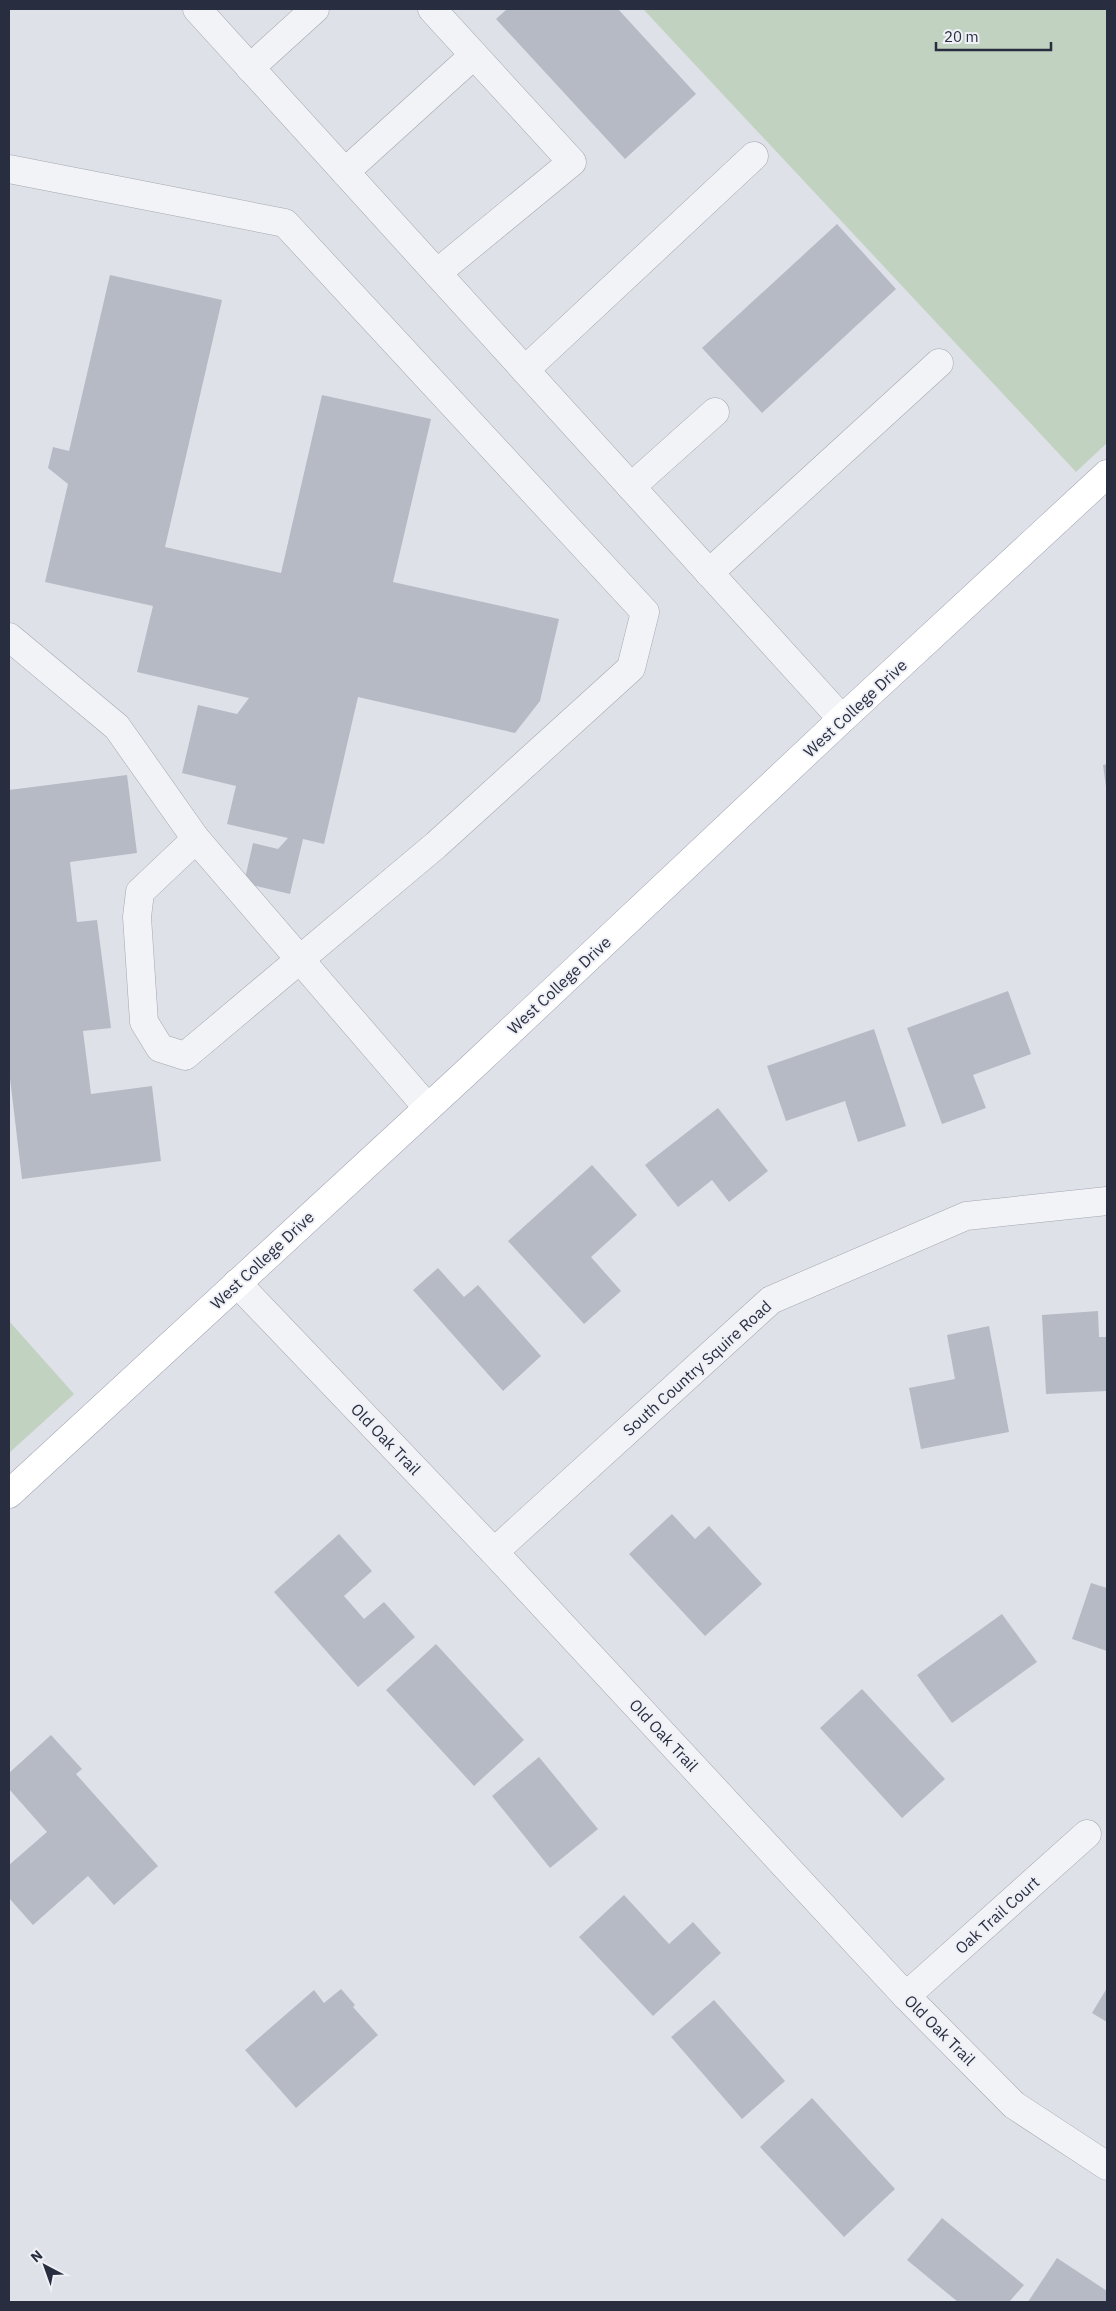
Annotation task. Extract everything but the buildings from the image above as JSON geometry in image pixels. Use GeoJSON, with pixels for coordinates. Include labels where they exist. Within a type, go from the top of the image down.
{"type":"FeatureCollection","features":[{"type":"Feature","properties":{"kind":"main road","name":"West College Drive"},"geometry":{"type":"LineString","coordinates":[[9,1494],[427,1108],[1107,474]]}},
{"type":"Feature","properties":{"kind":"street"},"geometry":{"type":"LineString","coordinates":[[197,9],[842,720]]}},
{"type":"Feature","properties":{"kind":"street"},"geometry":{"type":"LineString","coordinates":[[250,68],[315,9]]}},
{"type":"Feature","properties":{"kind":"street"},"geometry":{"type":"LineString","coordinates":[[432,9],[572,162],[437,273]]}},
{"type":"Feature","properties":{"kind":"street"},"geometry":{"type":"LineString","coordinates":[[345,172],[474,55]]}},
{"type":"Feature","properties":{"kind":"street"},"geometry":{"type":"LineString","coordinates":[[525,370],[754,156]]}},
{"type":"Feature","properties":{"kind":"street"},"geometry":{"type":"LineString","coordinates":[[9,169],[285,223],[645,612],[631,668],[436,845],[184,1056],[160,1048],[144,1022],[137,917],[140,892],[196,840]]}},
{"type":"Feature","properties":{"kind":"street"},"geometry":{"type":"LineString","coordinates":[[708,573],[939,363]]}},
{"type":"Feature","properties":{"kind":"street"},"geometry":{"type":"LineString","coordinates":[[631,487],[715,412]]}},
{"type":"Feature","properties":{"kind":"street"},"geometry":{"type":"LineString","coordinates":[[9,637],[117,727],[196,840],[427,1108]]}},
{"type":"Feature","properties":{"kind":"street","name":"South Country Squire Road"},"geometry":{"type":"LineString","coordinates":[[494,1552],[771,1300],[966,1216],[1107,1201]]}},
{"type":"Feature","properties":{"kind":"street","name":"Old Oak Trail"},"geometry":{"type":"LineString","coordinates":[[237,1283],[494,1552],[906,1996],[1014,2105],[1107,2166]]}},
{"type":"Feature","properties":{"kind":"street","name":"Oak Trail Court"},"geometry":{"type":"LineString","coordinates":[[906,1996],[1087,1834]]}},
{"type":"Feature","properties":{"kind":"green space"},"geometry":{"type":"Polygon","coordinates":[[[643,9],[1107,9],[1107,443],[1076,472],[643,9]]]}},
{"type":"Feature","properties":{"kind":"green space"},"geometry":{"type":"Polygon","coordinates":[[[9,1321],[74,1394],[9,1453],[9,1321]]]}}]}
